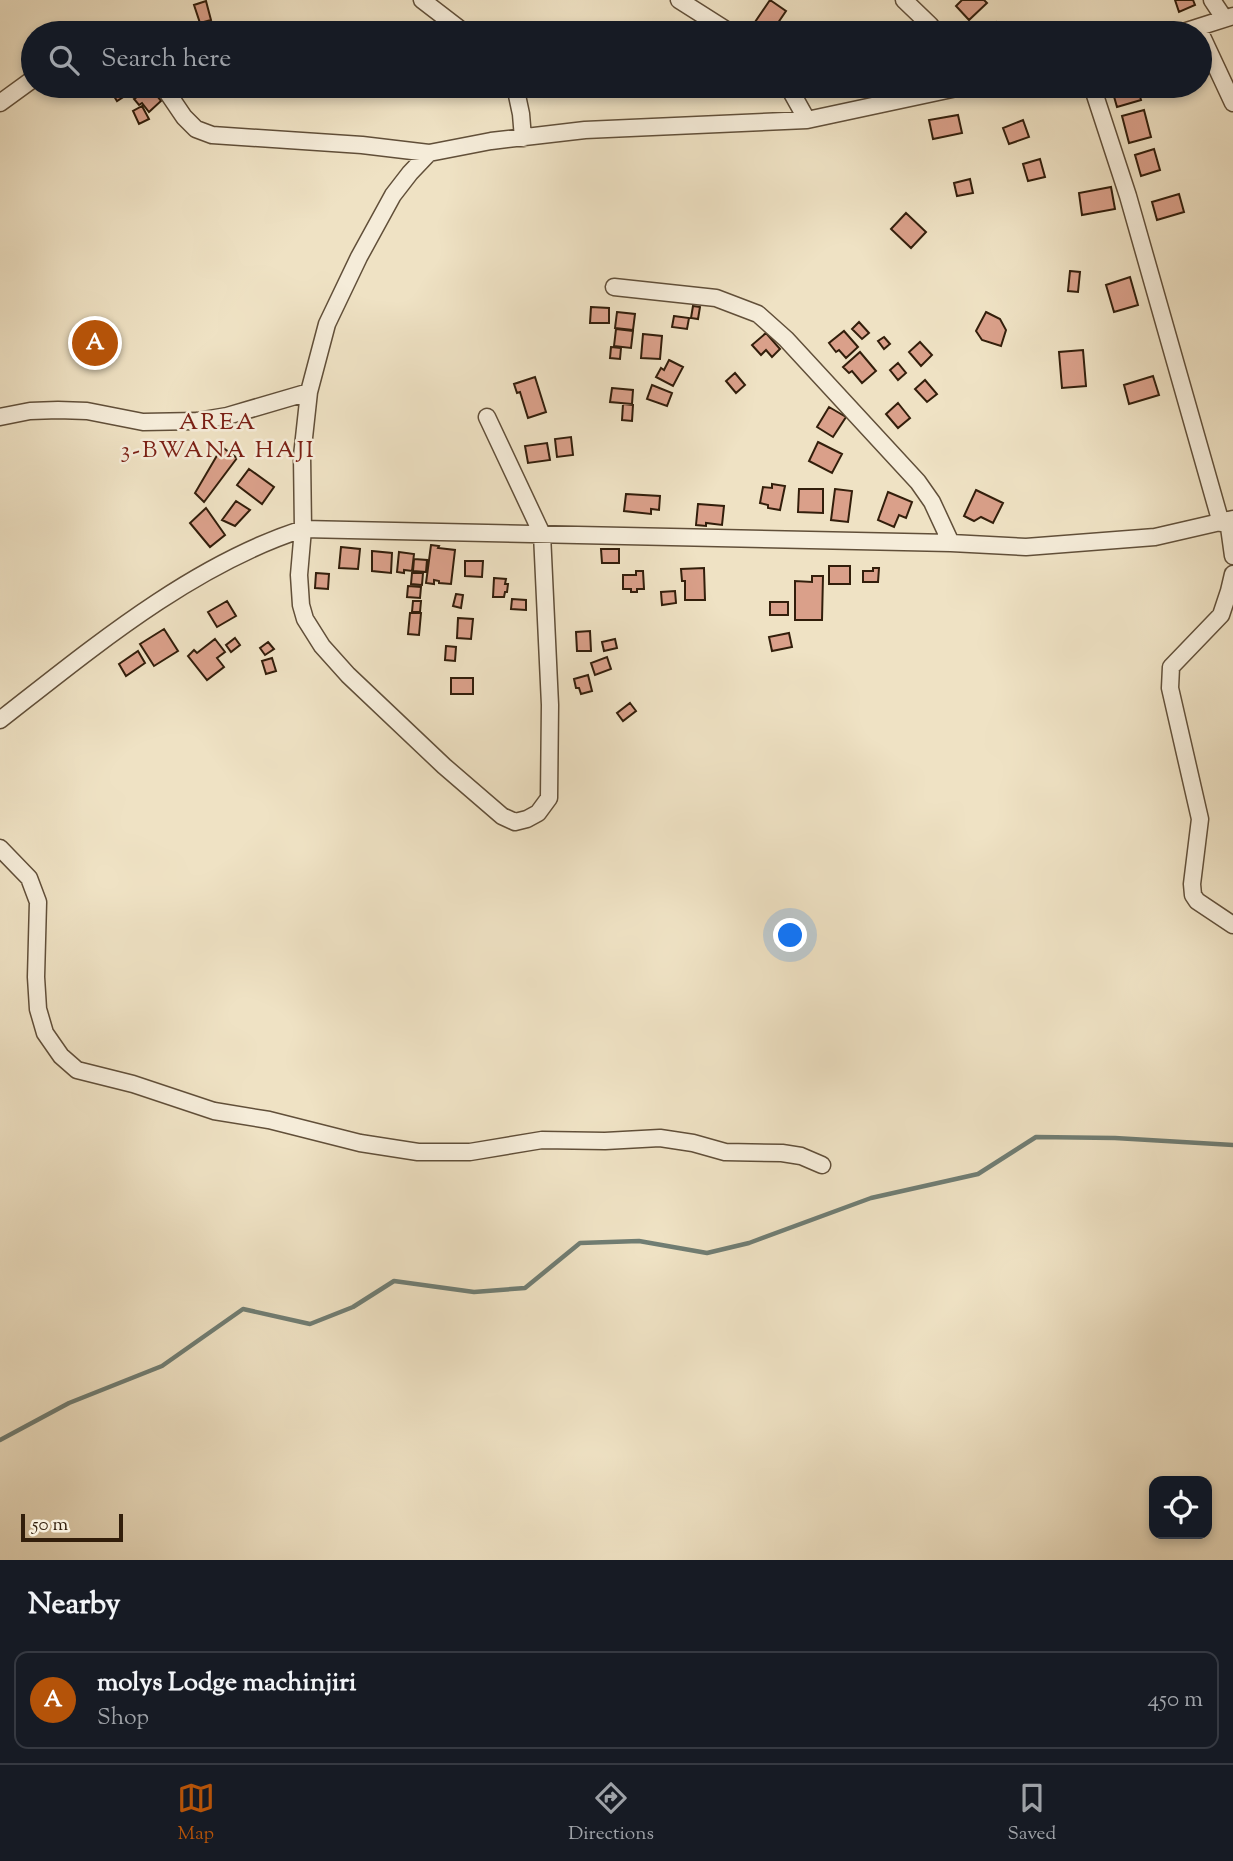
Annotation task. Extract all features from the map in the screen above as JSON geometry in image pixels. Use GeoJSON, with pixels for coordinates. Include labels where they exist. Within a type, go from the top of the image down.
{"type":"FeatureCollection","features":[{"type":"Feature","properties":{"kind":"street"},"geometry":{"type":"LineString","coordinates":[[422,0],[449,21]]}},
{"type":"Feature","properties":{"kind":"street"},"geometry":{"type":"LineString","coordinates":[[679,0],[712,21]]}},
{"type":"Feature","properties":{"kind":"street"},"geometry":{"type":"LineString","coordinates":[[904,0],[926,21]]}},
{"type":"Feature","properties":{"kind":"street"},"geometry":{"type":"LineString","coordinates":[[1212,0],[1229,17],[1212,24]]}},
{"type":"Feature","properties":{"kind":"street"},"geometry":{"type":"LineString","coordinates":[[1212,59],[1233,103]]}},
{"type":"Feature","properties":{"kind":"street"},"geometry":{"type":"LineString","coordinates":[[0,103],[21,88]]}},
{"type":"Feature","properties":{"kind":"street"},"geometry":{"type":"LineString","coordinates":[[171,98],[196,129],[212,135],[362,145],[429,153],[491,141],[585,130],[807,120],[909,98]]}},
{"type":"Feature","properties":{"kind":"street"},"geometry":{"type":"LineString","coordinates":[[518,98],[523,138]]}},
{"type":"Feature","properties":{"kind":"street"},"geometry":{"type":"LineString","coordinates":[[795,98],[807,120]]}},
{"type":"Feature","properties":{"kind":"street"},"geometry":{"type":"LineString","coordinates":[[1095,98],[1128,196],[1227,521],[1233,556]]}},
{"type":"Feature","properties":{"kind":"street"},"geometry":{"type":"LineString","coordinates":[[429,153],[393,195],[327,324],[309,391],[302,456],[303,529],[299,575],[301,605],[305,619],[322,646],[348,675],[444,766],[502,816],[515,822],[538,813],[548,798],[550,705],[542,534],[487,417]]}},
{"type":"Feature","properties":{"kind":"street"},"geometry":{"type":"LineString","coordinates":[[614,286],[716,298],[758,314],[786,339],[918,482],[932,502],[951,543]]}},
{"type":"Feature","properties":{"kind":"street"},"geometry":{"type":"LineString","coordinates":[[0,417],[30,411],[58,410],[87,411],[143,422],[197,421],[227,416],[309,391]]}},
{"type":"Feature","properties":{"kind":"street"},"geometry":{"type":"LineString","coordinates":[[0,720],[124,625],[187,584],[234,558],[303,529],[951,543],[1026,547],[1155,537],[1227,521]]}},
{"type":"Feature","properties":{"kind":"street"},"geometry":{"type":"LineString","coordinates":[[1233,574],[1221,615],[1171,667],[1170,688],[1200,819],[1193,895],[1209,910],[1233,925]]}},
{"type":"Feature","properties":{"kind":"street"},"geometry":{"type":"LineString","coordinates":[[0,848],[29,878],[38,902],[38,1009],[45,1033],[61,1056],[77,1070],[133,1084],[214,1111],[269,1120],[360,1143],[418,1152],[470,1152],[542,1140],[660,1138],[725,1152],[801,1156],[822,1164]]}},
{"type":"Feature","properties":{"kind":"building"},"geometry":{"type":"Polygon","coordinates":[[[770,0],[786,11],[779,21],[756,21],[770,0]]]}},
{"type":"Feature","properties":{"kind":"building"},"geometry":{"type":"Polygon","coordinates":[[[962,0],[984,0],[987,3],[969,20],[956,6],[962,0]]]}},
{"type":"Feature","properties":{"kind":"building"},"geometry":{"type":"Polygon","coordinates":[[[1175,0],[1193,0],[1195,5],[1179,12],[1175,0]]]}},
{"type":"Feature","properties":{"kind":"building"},"geometry":{"type":"Polygon","coordinates":[[[206,1],[211,20],[199,21],[194,5],[206,1]]]}},
{"type":"Feature","properties":{"kind":"building"},"geometry":{"type":"Polygon","coordinates":[[[159,98],[161,101],[149,112],[142,103],[139,105],[134,99],[159,98]]]}},
{"type":"Feature","properties":{"kind":"building"},"geometry":{"type":"Polygon","coordinates":[[[1114,98],[1140,98],[1141,100],[1117,107],[1114,98]]]}},
{"type":"Feature","properties":{"kind":"building"},"geometry":{"type":"Polygon","coordinates":[[[142,106],[149,119],[139,124],[133,111],[142,106]]]}},
{"type":"Feature","properties":{"kind":"building"},"geometry":{"type":"Polygon","coordinates":[[[1144,110],[1151,137],[1129,143],[1122,116],[1144,110]]]}},
{"type":"Feature","properties":{"kind":"building"},"geometry":{"type":"Polygon","coordinates":[[[958,115],[962,133],[933,139],[929,120],[958,115]]]}},
{"type":"Feature","properties":{"kind":"building"},"geometry":{"type":"Polygon","coordinates":[[[1023,120],[1029,137],[1009,144],[1003,128],[1023,120]]]}},
{"type":"Feature","properties":{"kind":"building"},"geometry":{"type":"Polygon","coordinates":[[[1154,149],[1160,170],[1141,176],[1135,155],[1154,149]]]}},
{"type":"Feature","properties":{"kind":"building"},"geometry":{"type":"Polygon","coordinates":[[[1040,159],[1045,177],[1028,181],[1023,164],[1040,159]]]}},
{"type":"Feature","properties":{"kind":"building"},"geometry":{"type":"Polygon","coordinates":[[[970,179],[973,193],[957,196],[954,183],[970,179]]]}},
{"type":"Feature","properties":{"kind":"building"},"geometry":{"type":"Polygon","coordinates":[[[1111,187],[1115,209],[1082,215],[1079,193],[1111,187]]]}},
{"type":"Feature","properties":{"kind":"building"},"geometry":{"type":"Polygon","coordinates":[[[1179,194],[1184,212],[1157,220],[1152,202],[1179,194]]]}},
{"type":"Feature","properties":{"kind":"building"},"geometry":{"type":"Polygon","coordinates":[[[906,213],[926,232],[911,248],[891,229],[906,213]]]}},
{"type":"Feature","properties":{"kind":"building"},"geometry":{"type":"Polygon","coordinates":[[[1070,271],[1080,272],[1078,292],[1068,291],[1070,271]]]}},
{"type":"Feature","properties":{"kind":"building"},"geometry":{"type":"Polygon","coordinates":[[[1130,277],[1138,305],[1114,312],[1106,285],[1130,277]]]}},
{"type":"Feature","properties":{"kind":"building"},"geometry":{"type":"Polygon","coordinates":[[[693,306],[700,307],[698,319],[691,318],[693,306]]]}},
{"type":"Feature","properties":{"kind":"building"},"geometry":{"type":"Polygon","coordinates":[[[591,307],[609,308],[609,323],[590,323],[591,307]]]}},
{"type":"Feature","properties":{"kind":"building"},"geometry":{"type":"Polygon","coordinates":[[[617,312],[635,314],[633,330],[615,328],[617,312]]]}},
{"type":"Feature","properties":{"kind":"building"},"geometry":{"type":"Polygon","coordinates":[[[986,312],[1000,319],[1006,330],[1001,346],[982,340],[976,331],[986,312]]]}},
{"type":"Feature","properties":{"kind":"building"},"geometry":{"type":"Polygon","coordinates":[[[674,316],[689,318],[687,329],[672,327],[674,316]]]}},
{"type":"Feature","properties":{"kind":"building"},"geometry":{"type":"Polygon","coordinates":[[[859,322],[869,333],[862,339],[852,329],[859,322]]]}},
{"type":"Feature","properties":{"kind":"building"},"geometry":{"type":"Polygon","coordinates":[[[616,329],[633,331],[631,348],[614,346],[616,329]]]}},
{"type":"Feature","properties":{"kind":"building"},"geometry":{"type":"Polygon","coordinates":[[[844,331],[858,347],[846,358],[839,350],[836,352],[829,343],[844,331]]]}},
{"type":"Feature","properties":{"kind":"building"},"geometry":{"type":"Polygon","coordinates":[[[766,333],[780,349],[772,357],[766,350],[761,355],[752,345],[766,333]]]}},
{"type":"Feature","properties":{"kind":"building"},"geometry":{"type":"Polygon","coordinates":[[[643,334],[662,336],[660,359],[641,358],[643,334]]]}},
{"type":"Feature","properties":{"kind":"building"},"geometry":{"type":"Polygon","coordinates":[[[884,337],[890,344],[884,349],[878,341],[884,337]]]}},
{"type":"Feature","properties":{"kind":"building"},"geometry":{"type":"Polygon","coordinates":[[[920,342],[932,355],[921,366],[909,352],[920,342]]]}},
{"type":"Feature","properties":{"kind":"building"},"geometry":{"type":"Polygon","coordinates":[[[611,347],[621,348],[620,359],[610,358],[611,347]]]}},
{"type":"Feature","properties":{"kind":"building"},"geometry":{"type":"Polygon","coordinates":[[[1083,350],[1086,386],[1062,388],[1059,352],[1083,350]]]}},
{"type":"Feature","properties":{"kind":"building"},"geometry":{"type":"Polygon","coordinates":[[[860,352],[876,371],[862,383],[852,371],[849,373],[843,367],[860,352]]]}},
{"type":"Feature","properties":{"kind":"building"},"geometry":{"type":"Polygon","coordinates":[[[669,360],[683,367],[673,386],[656,377],[661,368],[664,370],[669,360]]]}},
{"type":"Feature","properties":{"kind":"building"},"geometry":{"type":"Polygon","coordinates":[[[898,363],[906,373],[898,380],[890,370],[898,363]]]}},
{"type":"Feature","properties":{"kind":"building"},"geometry":{"type":"Polygon","coordinates":[[[735,373],[745,385],[736,393],[726,381],[735,373]]]}},
{"type":"Feature","properties":{"kind":"building"},"geometry":{"type":"Polygon","coordinates":[[[1153,376],[1159,395],[1129,404],[1124,385],[1153,376]]]}},
{"type":"Feature","properties":{"kind":"building"},"geometry":{"type":"Polygon","coordinates":[[[535,377],[546,412],[528,418],[520,392],[517,393],[514,384],[535,377]]]}},
{"type":"Feature","properties":{"kind":"building"},"geometry":{"type":"Polygon","coordinates":[[[925,380],[937,394],[927,402],[915,389],[925,380]]]}},
{"type":"Feature","properties":{"kind":"building"},"geometry":{"type":"Polygon","coordinates":[[[652,385],[672,393],[667,406],[647,399],[652,385]]]}},
{"type":"Feature","properties":{"kind":"building"},"geometry":{"type":"Polygon","coordinates":[[[612,388],[633,390],[632,404],[610,402],[612,388]]]}},
{"type":"Feature","properties":{"kind":"building"},"geometry":{"type":"Polygon","coordinates":[[[898,403],[910,418],[898,428],[886,414],[898,403]]]}},
{"type":"Feature","properties":{"kind":"building"},"geometry":{"type":"Polygon","coordinates":[[[623,404],[633,405],[632,421],[622,420],[623,404]]]}},
{"type":"Feature","properties":{"kind":"building"},"geometry":{"type":"Polygon","coordinates":[[[829,407],[846,417],[833,437],[817,427],[829,407]]]}},
{"type":"Feature","properties":{"kind":"building"},"geometry":{"type":"Polygon","coordinates":[[[571,437],[573,455],[557,457],[555,439],[571,437]]]}},
{"type":"Feature","properties":{"kind":"building"},"geometry":{"type":"Polygon","coordinates":[[[818,442],[842,454],[832,473],[809,461],[818,442]]]}},
{"type":"Feature","properties":{"kind":"building"},"geometry":{"type":"Polygon","coordinates":[[[547,443],[550,460],[528,463],[525,446],[547,443]]]}},
{"type":"Feature","properties":{"kind":"building"},"geometry":{"type":"Polygon","coordinates":[[[222,447],[237,458],[204,502],[195,493],[222,447]]]}},
{"type":"Feature","properties":{"kind":"building"},"geometry":{"type":"Polygon","coordinates":[[[249,469],[274,487],[262,504],[237,485],[249,469]]]}},
{"type":"Feature","properties":{"kind":"building"},"geometry":{"type":"Polygon","coordinates":[[[772,484],[785,486],[780,510],[760,503],[763,487],[772,488],[772,484]]]}},
{"type":"Feature","properties":{"kind":"building"},"geometry":{"type":"Polygon","coordinates":[[[799,489],[823,489],[823,513],[798,512],[799,489]]]}},
{"type":"Feature","properties":{"kind":"building"},"geometry":{"type":"Polygon","coordinates":[[[835,489],[852,491],[848,522],[831,520],[835,489]]]}},
{"type":"Feature","properties":{"kind":"building"},"geometry":{"type":"Polygon","coordinates":[[[976,490],[1003,503],[993,523],[981,517],[974,521],[964,516],[976,490]]]}},
{"type":"Feature","properties":{"kind":"building"},"geometry":{"type":"Polygon","coordinates":[[[888,492],[912,502],[906,518],[899,515],[894,527],[878,520],[888,492]]]}},
{"type":"Feature","properties":{"kind":"building"},"geometry":{"type":"Polygon","coordinates":[[[626,494],[660,496],[659,510],[651,509],[651,514],[624,511],[626,494]]]}},
{"type":"Feature","properties":{"kind":"building"},"geometry":{"type":"Polygon","coordinates":[[[236,501],[250,510],[235,526],[222,520],[236,501]]]}},
{"type":"Feature","properties":{"kind":"building"},"geometry":{"type":"Polygon","coordinates":[[[698,504],[724,506],[722,525],[696,525],[698,504]]]}},
{"type":"Feature","properties":{"kind":"building"},"geometry":{"type":"Polygon","coordinates":[[[206,508],[225,535],[210,547],[190,523],[206,508]]]}},
{"type":"Feature","properties":{"kind":"building"},"geometry":{"type":"Polygon","coordinates":[[[431,545],[455,550],[451,584],[434,580],[434,584],[426,583],[431,545]]]}},
{"type":"Feature","properties":{"kind":"building"},"geometry":{"type":"Polygon","coordinates":[[[341,547],[360,549],[358,569],[339,568],[341,547]]]}},
{"type":"Feature","properties":{"kind":"building"},"geometry":{"type":"Polygon","coordinates":[[[601,549],[619,549],[619,563],[602,563],[601,549]]]}},
{"type":"Feature","properties":{"kind":"building"},"geometry":{"type":"Polygon","coordinates":[[[372,551],[392,553],[391,573],[372,571],[372,551]]]}},
{"type":"Feature","properties":{"kind":"building"},"geometry":{"type":"Polygon","coordinates":[[[399,552],[414,554],[412,571],[397,572],[399,552]]]}},
{"type":"Feature","properties":{"kind":"building"},"geometry":{"type":"Polygon","coordinates":[[[414,559],[427,560],[426,572],[413,571],[414,559]]]}},
{"type":"Feature","properties":{"kind":"building"},"geometry":{"type":"Polygon","coordinates":[[[465,561],[483,561],[482,577],[465,576],[465,561]]]}},
{"type":"Feature","properties":{"kind":"building"},"geometry":{"type":"Polygon","coordinates":[[[829,566],[850,566],[850,584],[829,584],[829,566]]]}},
{"type":"Feature","properties":{"kind":"building"},"geometry":{"type":"Polygon","coordinates":[[[704,568],[705,600],[685,600],[685,581],[682,581],[681,569],[704,568]]]}},
{"type":"Feature","properties":{"kind":"building"},"geometry":{"type":"Polygon","coordinates":[[[873,568],[879,568],[878,582],[863,582],[863,571],[873,571],[873,568]]]}},
{"type":"Feature","properties":{"kind":"building"},"geometry":{"type":"Polygon","coordinates":[[[636,571],[643,571],[644,589],[631,592],[631,589],[623,589],[623,575],[636,575],[636,571]]]}},
{"type":"Feature","properties":{"kind":"building"},"geometry":{"type":"Polygon","coordinates":[[[316,573],[329,574],[328,589],[315,588],[316,573]]]}},
{"type":"Feature","properties":{"kind":"building"},"geometry":{"type":"Polygon","coordinates":[[[412,573],[423,573],[422,585],[411,584],[412,573]]]}},
{"type":"Feature","properties":{"kind":"building"},"geometry":{"type":"Polygon","coordinates":[[[812,576],[823,576],[822,620],[795,620],[795,581],[812,582],[812,576]]]}},
{"type":"Feature","properties":{"kind":"building"},"geometry":{"type":"Polygon","coordinates":[[[494,578],[506,579],[505,584],[508,584],[504,597],[493,597],[494,578]]]}},
{"type":"Feature","properties":{"kind":"building"},"geometry":{"type":"Polygon","coordinates":[[[408,586],[421,587],[420,598],[407,597],[408,586]]]}},
{"type":"Feature","properties":{"kind":"building"},"geometry":{"type":"Polygon","coordinates":[[[675,591],[676,603],[662,605],[661,592],[675,591]]]}},
{"type":"Feature","properties":{"kind":"building"},"geometry":{"type":"Polygon","coordinates":[[[456,594],[463,595],[461,608],[453,606],[456,594]]]}},
{"type":"Feature","properties":{"kind":"building"},"geometry":{"type":"Polygon","coordinates":[[[512,599],[526,600],[526,610],[511,609],[512,599]]]}},
{"type":"Feature","properties":{"kind":"building"},"geometry":{"type":"Polygon","coordinates":[[[227,601],[236,616],[217,627],[208,612],[227,601]]]}},
{"type":"Feature","properties":{"kind":"building"},"geometry":{"type":"Polygon","coordinates":[[[413,601],[421,601],[420,612],[412,612],[413,601]]]}},
{"type":"Feature","properties":{"kind":"building"},"geometry":{"type":"Polygon","coordinates":[[[770,602],[788,602],[788,615],[770,615],[770,602]]]}},
{"type":"Feature","properties":{"kind":"building"},"geometry":{"type":"Polygon","coordinates":[[[410,613],[421,613],[419,635],[408,634],[410,613]]]}},
{"type":"Feature","properties":{"kind":"building"},"geometry":{"type":"Polygon","coordinates":[[[458,618],[473,619],[471,639],[457,638],[458,618]]]}},
{"type":"Feature","properties":{"kind":"building"},"geometry":{"type":"Polygon","coordinates":[[[164,629],[178,651],[154,666],[140,644],[164,629]]]}},
{"type":"Feature","properties":{"kind":"building"},"geometry":{"type":"Polygon","coordinates":[[[590,631],[591,651],[577,651],[576,632],[590,631]]]}},
{"type":"Feature","properties":{"kind":"building"},"geometry":{"type":"Polygon","coordinates":[[[789,633],[792,647],[772,651],[769,637],[789,633]]]}},
{"type":"Feature","properties":{"kind":"building"},"geometry":{"type":"Polygon","coordinates":[[[235,638],[240,645],[231,652],[226,645],[235,638]]]}},
{"type":"Feature","properties":{"kind":"building"},"geometry":{"type":"Polygon","coordinates":[[[215,639],[225,652],[217,658],[224,667],[207,680],[188,656],[194,650],[197,653],[215,639]]]}},
{"type":"Feature","properties":{"kind":"building"},"geometry":{"type":"Polygon","coordinates":[[[615,639],[617,648],[604,651],[602,642],[615,639]]]}},
{"type":"Feature","properties":{"kind":"building"},"geometry":{"type":"Polygon","coordinates":[[[268,642],[274,649],[265,655],[260,648],[268,642]]]}},
{"type":"Feature","properties":{"kind":"building"},"geometry":{"type":"Polygon","coordinates":[[[446,646],[456,647],[455,661],[445,660],[446,646]]]}},
{"type":"Feature","properties":{"kind":"building"},"geometry":{"type":"Polygon","coordinates":[[[138,651],[145,663],[126,676],[119,664],[138,651]]]}},
{"type":"Feature","properties":{"kind":"building"},"geometry":{"type":"Polygon","coordinates":[[[607,657],[611,669],[595,675],[591,663],[607,657]]]}},
{"type":"Feature","properties":{"kind":"building"},"geometry":{"type":"Polygon","coordinates":[[[272,658],[276,671],[266,674],[262,661],[272,658]]]}},
{"type":"Feature","properties":{"kind":"building"},"geometry":{"type":"Polygon","coordinates":[[[588,675],[592,691],[581,694],[574,679],[588,675]]]}},
{"type":"Feature","properties":{"kind":"building"},"geometry":{"type":"Polygon","coordinates":[[[451,678],[473,678],[473,694],[451,694],[451,678]]]}},
{"type":"Feature","properties":{"kind":"building"},"geometry":{"type":"Polygon","coordinates":[[[630,703],[636,711],[623,721],[617,713],[630,703]]]}},
{"type":"Feature","properties":{"kind":"waterway"},"geometry":{"type":"LineString","coordinates":[[0,1440],[69,1403],[162,1366],[243,1309],[310,1324],[353,1307],[394,1281],[474,1292],[525,1288],[580,1243],[639,1241],[707,1253],[749,1243],[871,1198],[978,1174],[1036,1137],[1115,1138],[1233,1145]]}},
{"type":"Feature","properties":{"kind":"place","name":"molys Lodge machinjiri"},"geometry":{"type":"Point","coordinates":[95,343]}},
{"type":"Feature","properties":{"kind":"district","name":"AREA 3-BWANA HAJI"},"geometry":{"type":"Point","coordinates":[218,435]}}]}
